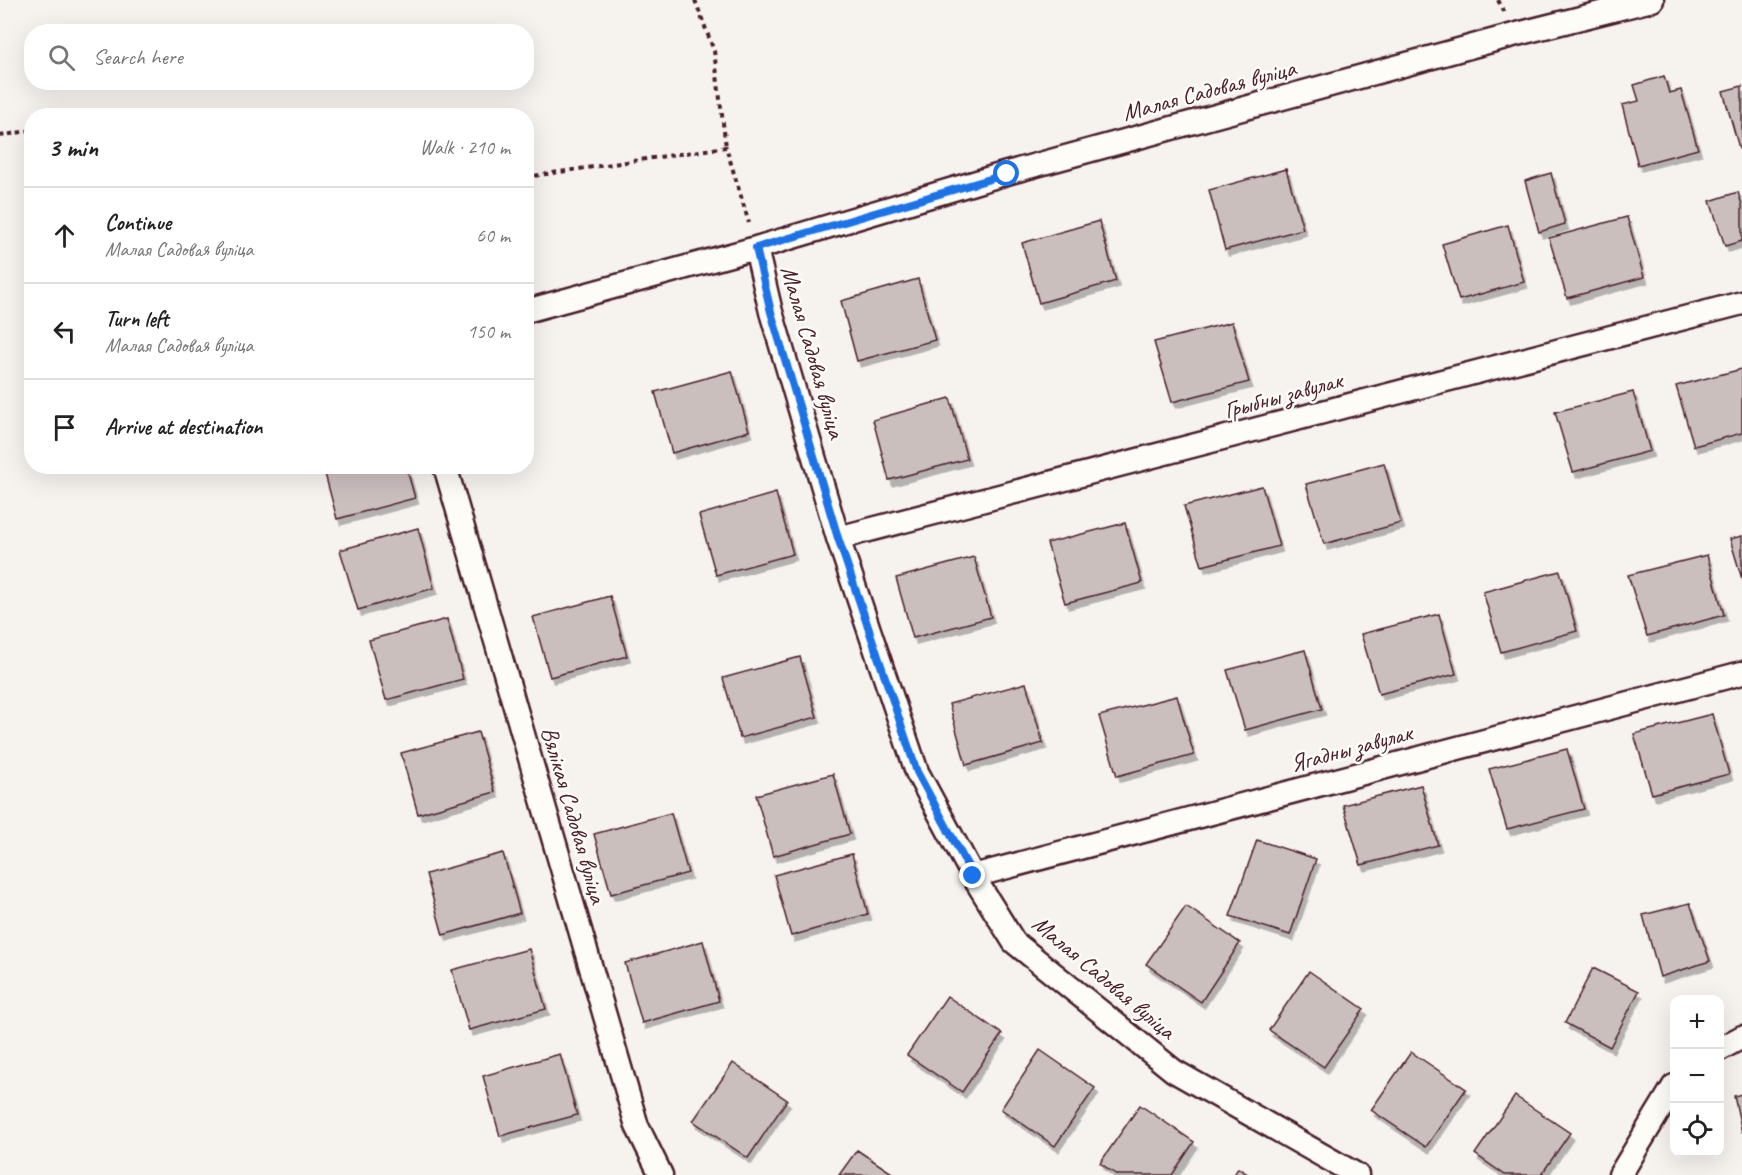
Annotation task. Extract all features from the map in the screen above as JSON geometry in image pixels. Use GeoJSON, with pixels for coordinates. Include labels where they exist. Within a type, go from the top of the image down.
{"type":"FeatureCollection","features":[{"type":"Feature","properties":{"kind":"street","name":"Малая Садовая вуліца"},"geometry":{"type":"LineString","coordinates":[[1357,1175],[1174,1071],[1014,942],[973,876],[917,772],[838,538],[771,312],[756,248],[1018,170],[1652,0]]}},
{"type":"Feature","properties":{"kind":"street"},"geometry":{"type":"LineString","coordinates":[[534,309],[756,248]]}},
{"type":"Feature","properties":{"kind":"street","name":"Грыбны завулак"},"geometry":{"type":"LineString","coordinates":[[838,538],[1742,303]]}},
{"type":"Feature","properties":{"kind":"street","name":"Вялікая Садовая вуліца"},"geometry":{"type":"LineString","coordinates":[[447,474],[637,1126],[661,1175]]}},
{"type":"Feature","properties":{"kind":"street","name":"Ягадны завулак"},"geometry":{"type":"LineString","coordinates":[[973,876],[1742,673]]}},
{"type":"Feature","properties":{"kind":"street"},"geometry":{"type":"LineString","coordinates":[[1724,1046],[1742,1037]]}},
{"type":"Feature","properties":{"kind":"street"},"geometry":{"type":"LineString","coordinates":[[1620,1175],[1670,1093]]}},
{"type":"Feature","properties":{"kind":"path"},"geometry":{"type":"LineString","coordinates":[[695,0],[714,51],[726,147],[756,248]]}},
{"type":"Feature","properties":{"kind":"path"},"geometry":{"type":"LineString","coordinates":[[0,136],[24,132]]}},
{"type":"Feature","properties":{"kind":"path"},"geometry":{"type":"LineString","coordinates":[[534,176],[726,147]]}},
{"type":"Feature","properties":{"kind":"building"},"geometry":{"type":"Polygon","coordinates":[[[1664,76],[1669,93],[1681,90],[1698,149],[1638,165],[1622,105],[1639,101],[1634,85],[1664,76]]]}},
{"type":"Feature","properties":{"kind":"building"},"geometry":{"type":"Polygon","coordinates":[[[1742,86],[1742,147],[1739,148],[1723,91],[1742,86]]]}},
{"type":"Feature","properties":{"kind":"building"},"geometry":{"type":"Polygon","coordinates":[[[1286,169],[1303,229],[1225,250],[1209,190],[1286,169]]]}},
{"type":"Feature","properties":{"kind":"building"},"geometry":{"type":"Polygon","coordinates":[[[1551,173],[1565,224],[1539,232],[1525,181],[1551,173]]]}},
{"type":"Feature","properties":{"kind":"building"},"geometry":{"type":"Polygon","coordinates":[[[1738,192],[1742,205],[1742,241],[1725,246],[1710,201],[1738,192]]]}},
{"type":"Feature","properties":{"kind":"building"},"geometry":{"type":"Polygon","coordinates":[[[1627,217],[1644,277],[1567,298],[1549,238],[1627,217]]]}},
{"type":"Feature","properties":{"kind":"building"},"geometry":{"type":"Polygon","coordinates":[[[1099,221],[1116,281],[1039,303],[1022,243],[1099,221]]]}},
{"type":"Feature","properties":{"kind":"building"},"geometry":{"type":"Polygon","coordinates":[[[1508,225],[1524,282],[1459,300],[1442,244],[1508,225]]]}},
{"type":"Feature","properties":{"kind":"building"},"geometry":{"type":"Polygon","coordinates":[[[918,279],[935,340],[857,361],[841,301],[918,279]]]}},
{"type":"Feature","properties":{"kind":"building"},"geometry":{"type":"Polygon","coordinates":[[[1232,322],[1249,382],[1172,402],[1154,342],[1232,322]]]}},
{"type":"Feature","properties":{"kind":"building"},"geometry":{"type":"Polygon","coordinates":[[[1742,369],[1742,433],[1694,446],[1676,386],[1742,369]]]}},
{"type":"Feature","properties":{"kind":"building"},"geometry":{"type":"Polygon","coordinates":[[[732,371],[749,431],[672,453],[655,392],[732,371]]]}},
{"type":"Feature","properties":{"kind":"building"},"geometry":{"type":"Polygon","coordinates":[[[1633,392],[1650,451],[1573,472],[1555,412],[1633,392]]]}},
{"type":"Feature","properties":{"kind":"building"},"geometry":{"type":"Polygon","coordinates":[[[950,398],[967,459],[889,480],[873,420],[950,398]]]}},
{"type":"Feature","properties":{"kind":"building"},"geometry":{"type":"Polygon","coordinates":[[[1384,463],[1401,523],[1324,544],[1306,484],[1384,463]]]}},
{"type":"Feature","properties":{"kind":"building"},"geometry":{"type":"Polygon","coordinates":[[[325,474],[408,474],[415,498],[337,519],[325,474]]]}},
{"type":"Feature","properties":{"kind":"building"},"geometry":{"type":"Polygon","coordinates":[[[1262,486],[1279,546],[1202,566],[1184,506],[1262,486]]]}},
{"type":"Feature","properties":{"kind":"building"},"geometry":{"type":"Polygon","coordinates":[[[776,493],[793,554],[716,575],[699,515],[776,493]]]}},
{"type":"Feature","properties":{"kind":"building"},"geometry":{"type":"Polygon","coordinates":[[[1125,523],[1142,583],[1065,603],[1047,543],[1125,523]]]}},
{"type":"Feature","properties":{"kind":"building"},"geometry":{"type":"Polygon","coordinates":[[[418,528],[434,588],[358,610],[340,550],[418,528]]]}},
{"type":"Feature","properties":{"kind":"building"},"geometry":{"type":"Polygon","coordinates":[[[1742,536],[1742,579],[1730,539],[1742,536]]]}},
{"type":"Feature","properties":{"kind":"building"},"geometry":{"type":"Polygon","coordinates":[[[1707,555],[1724,615],[1647,636],[1628,575],[1707,555]]]}},
{"type":"Feature","properties":{"kind":"building"},"geometry":{"type":"Polygon","coordinates":[[[974,557],[991,617],[913,638],[896,578],[974,557]]]}},
{"type":"Feature","properties":{"kind":"building"},"geometry":{"type":"Polygon","coordinates":[[[1560,571],[1577,631],[1501,652],[1483,592],[1560,571]]]}},
{"type":"Feature","properties":{"kind":"building"},"geometry":{"type":"Polygon","coordinates":[[[610,596],[627,656],[550,677],[533,617],[610,596]]]}},
{"type":"Feature","properties":{"kind":"building"},"geometry":{"type":"Polygon","coordinates":[[[1439,614],[1456,674],[1379,694],[1361,634],[1439,614]]]}},
{"type":"Feature","properties":{"kind":"building"},"geometry":{"type":"Polygon","coordinates":[[[447,619],[463,679],[386,700],[369,640],[447,619]]]}},
{"type":"Feature","properties":{"kind":"building"},"geometry":{"type":"Polygon","coordinates":[[[1305,650],[1322,709],[1245,730],[1227,670],[1305,650]]]}},
{"type":"Feature","properties":{"kind":"building"},"geometry":{"type":"Polygon","coordinates":[[[800,657],[817,717],[740,738],[723,678],[800,657]]]}},
{"type":"Feature","properties":{"kind":"building"},"geometry":{"type":"Polygon","coordinates":[[[1026,683],[1043,743],[966,765],[949,704],[1026,683]]]}},
{"type":"Feature","properties":{"kind":"building"},"geometry":{"type":"Polygon","coordinates":[[[1177,696],[1194,755],[1117,776],[1099,716],[1177,696]]]}},
{"type":"Feature","properties":{"kind":"building"},"geometry":{"type":"Polygon","coordinates":[[[1712,714],[1729,774],[1652,794],[1634,734],[1712,714]]]}},
{"type":"Feature","properties":{"kind":"building"},"geometry":{"type":"Polygon","coordinates":[[[478,732],[495,792],[418,814],[401,753],[478,732]]]}},
{"type":"Feature","properties":{"kind":"building"},"geometry":{"type":"Polygon","coordinates":[[[1567,749],[1584,809],[1507,829],[1489,769],[1567,749]]]}},
{"type":"Feature","properties":{"kind":"building"},"geometry":{"type":"Polygon","coordinates":[[[833,774],[850,834],[773,856],[756,795],[833,774]]]}},
{"type":"Feature","properties":{"kind":"building"},"geometry":{"type":"Polygon","coordinates":[[[1421,785],[1438,845],[1361,865],[1343,805],[1421,785]]]}},
{"type":"Feature","properties":{"kind":"building"},"geometry":{"type":"Polygon","coordinates":[[[671,813],[688,873],[611,894],[594,834],[671,813]]]}},
{"type":"Feature","properties":{"kind":"building"},"geometry":{"type":"Polygon","coordinates":[[[1257,840],[1316,859],[1290,935],[1230,916],[1257,840]]]}},
{"type":"Feature","properties":{"kind":"building"},"geometry":{"type":"Polygon","coordinates":[[[503,853],[520,913],[443,935],[426,874],[503,853]]]}},
{"type":"Feature","properties":{"kind":"building"},"geometry":{"type":"Polygon","coordinates":[[[852,854],[868,914],[791,936],[774,875],[852,854]]]}},
{"type":"Feature","properties":{"kind":"building"},"geometry":{"type":"Polygon","coordinates":[[[1690,903],[1710,961],[1660,977],[1643,915],[1690,903]]]}},
{"type":"Feature","properties":{"kind":"building"},"geometry":{"type":"Polygon","coordinates":[[[1186,906],[1240,943],[1201,1002],[1146,964],[1186,906]]]}},
{"type":"Feature","properties":{"kind":"building"},"geometry":{"type":"Polygon","coordinates":[[[703,941],[719,1001],[642,1023],[625,963],[703,941]]]}},
{"type":"Feature","properties":{"kind":"building"},"geometry":{"type":"Polygon","coordinates":[[[529,949],[546,1009],[469,1030],[452,970],[529,949]]]}},
{"type":"Feature","properties":{"kind":"building"},"geometry":{"type":"Polygon","coordinates":[[[1593,968],[1639,991],[1610,1047],[1565,1023],[1593,968]]]}},
{"type":"Feature","properties":{"kind":"building"},"geometry":{"type":"Polygon","coordinates":[[[1309,971],[1364,1009],[1324,1067],[1269,1030],[1309,971]]]}},
{"type":"Feature","properties":{"kind":"building"},"geometry":{"type":"Polygon","coordinates":[[[947,996],[1002,1034],[962,1092],[907,1055],[947,996]]]}},
{"type":"Feature","properties":{"kind":"building"},"geometry":{"type":"Polygon","coordinates":[[[1040,1050],[1095,1088],[1055,1146],[1001,1109],[1040,1050]]]}},
{"type":"Feature","properties":{"kind":"building"},"geometry":{"type":"Polygon","coordinates":[[[1411,1052],[1466,1089],[1426,1147],[1371,1110],[1411,1052]]]}},
{"type":"Feature","properties":{"kind":"building"},"geometry":{"type":"Polygon","coordinates":[[[560,1054],[577,1115],[500,1136],[483,1076],[560,1054]]]}},
{"type":"Feature","properties":{"kind":"building"},"geometry":{"type":"Polygon","coordinates":[[[733,1063],[787,1100],[748,1158],[693,1121],[733,1063]]]}},
{"type":"Feature","properties":{"kind":"building"},"geometry":{"type":"Polygon","coordinates":[[[1742,1094],[1742,1132],[1734,1096],[1742,1094]]]}},
{"type":"Feature","properties":{"kind":"building"},"geometry":{"type":"Polygon","coordinates":[[[1515,1096],[1570,1133],[1541,1175],[1505,1175],[1475,1154],[1515,1096]]]}},
{"type":"Feature","properties":{"kind":"building"},"geometry":{"type":"Polygon","coordinates":[[[1140,1105],[1194,1142],[1172,1175],[1117,1175],[1100,1163],[1140,1105]]]}},
{"type":"Feature","properties":{"kind":"building"},"geometry":{"type":"Polygon","coordinates":[[[857,1150],[895,1175],[839,1175],[857,1150]]]}},
{"type":"Feature","properties":{"kind":"building"},"geometry":{"type":"Polygon","coordinates":[[[1238,1168],[1249,1175],[1234,1175],[1238,1168]]]}},
{"type":"Feature","properties":{"kind":"route"},"geometry":{"type":"LineString","coordinates":[[973,876],[917,772],[838,538],[771,312],[756,248],[1007,174]]}}]}
